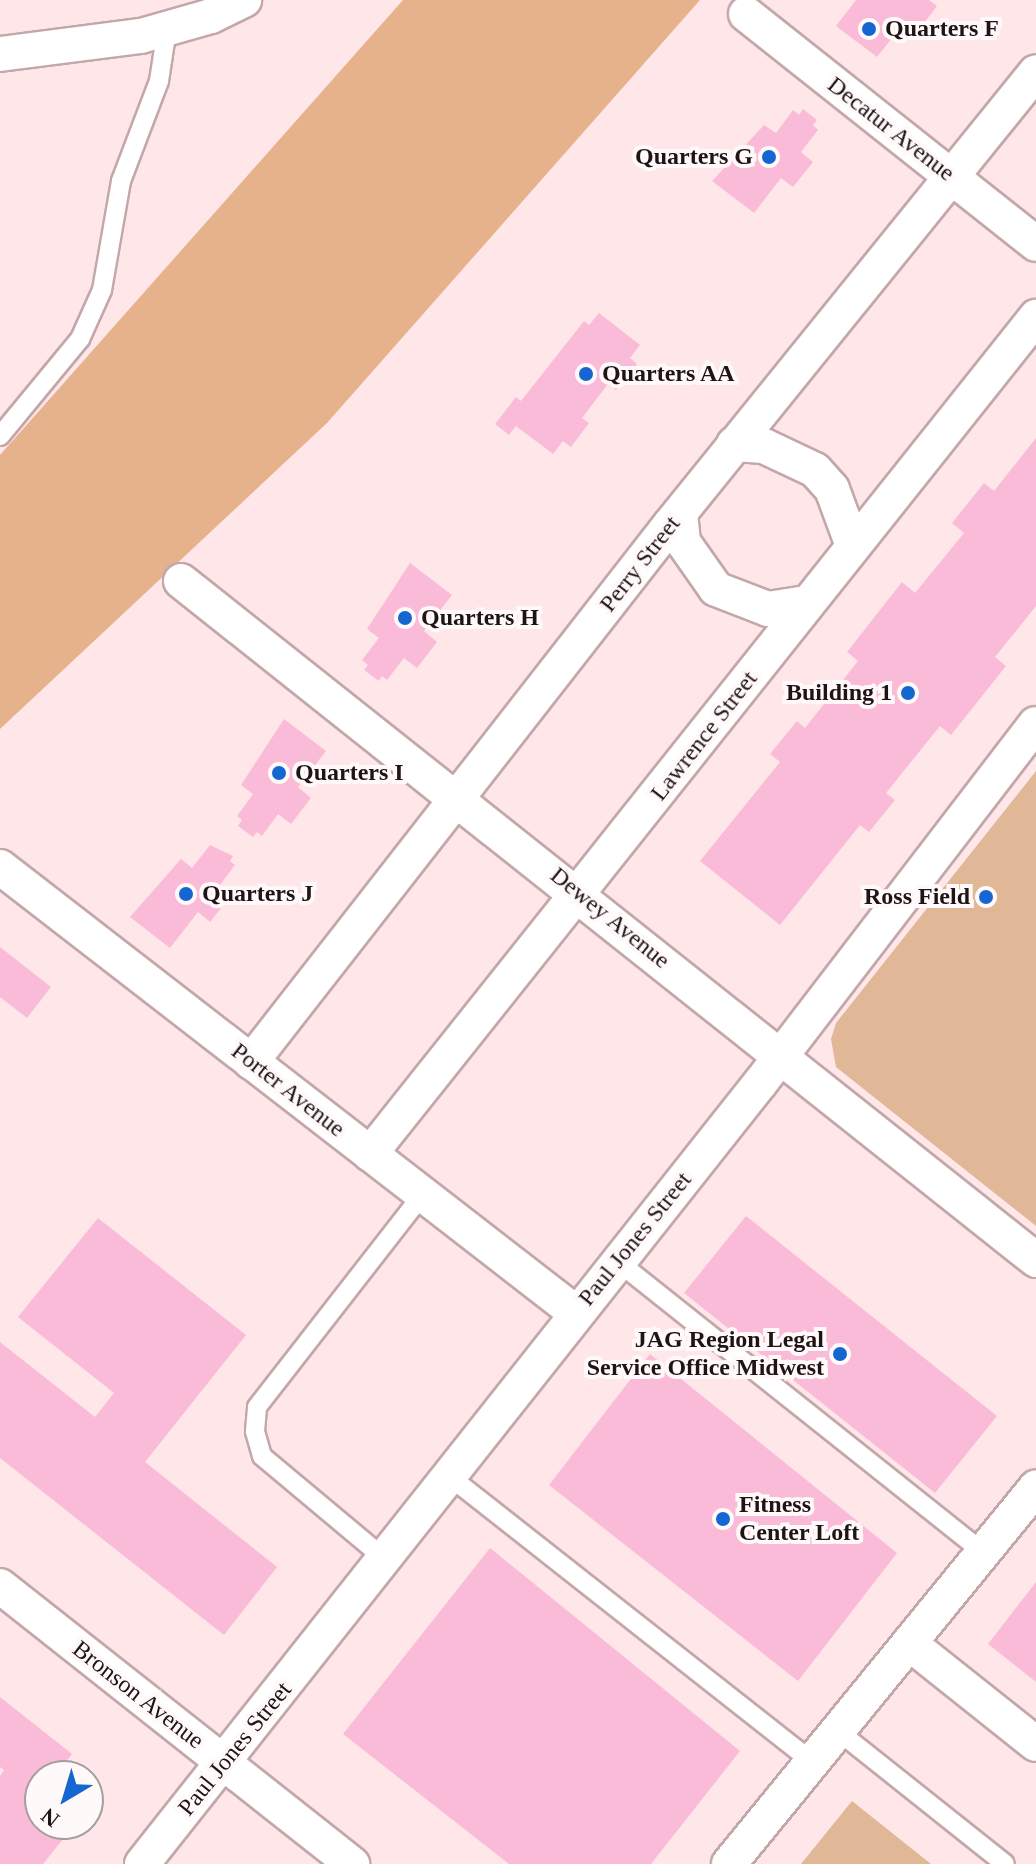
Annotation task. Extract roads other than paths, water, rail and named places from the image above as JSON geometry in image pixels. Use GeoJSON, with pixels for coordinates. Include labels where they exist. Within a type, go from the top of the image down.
{"type":"FeatureCollection","features":[{"type":"Feature","properties":{"kind":"street"},"geometry":{"type":"LineString","coordinates":[[0,54],[167,29],[244,0]]}},
{"type":"Feature","properties":{"kind":"street","name":"Decatur Avenue"},"geometry":{"type":"LineString","coordinates":[[746,14],[1036,244]]}},
{"type":"Feature","properties":{"kind":"street","name":"Perry Street"},"geometry":{"type":"LineString","coordinates":[[251,1062],[734,444],[1036,72]]}},
{"type":"Feature","properties":{"kind":"street","name":"Lawrence Street"},"geometry":{"type":"LineString","coordinates":[[370,1154],[581,895],[805,603],[1036,317]]}},
{"type":"Feature","properties":{"kind":"street"},"geometry":{"type":"LineString","coordinates":[[734,444],[764,446],[815,470],[832,489],[853,546]]}},
{"type":"Feature","properties":{"kind":"street"},"geometry":{"type":"LineString","coordinates":[[680,513],[683,542],[716,589],[742,603],[768,609],[805,603]]}},
{"type":"Feature","properties":{"kind":"street","name":"Dewey Avenue"},"geometry":{"type":"LineString","coordinates":[[181,581],[581,895],[1036,1260]]}},
{"type":"Feature","properties":{"kind":"street","name":"Paul Jones Street"},"geometry":{"type":"LineString","coordinates":[[142,1864],[781,1056],[1036,724]]}},
{"type":"Feature","properties":{"kind":"street","name":"Porter Avenue"},"geometry":{"type":"LineString","coordinates":[[0,867],[576,1313]]}},
{"type":"Feature","properties":{"kind":"street"},"geometry":{"type":"LineString","coordinates":[[729,1864],[1036,1487]]}},
{"type":"Feature","properties":{"kind":"street","name":"Bronson Avenue"},"geometry":{"type":"LineString","coordinates":[[0,1586],[352,1864]]}},
{"type":"Feature","properties":{"kind":"street"},"geometry":{"type":"LineString","coordinates":[[909,1643],[1036,1744]]}},
{"type":"Feature","properties":{"kind":"lane"},"geometry":{"type":"LineString","coordinates":[[0,436],[80,339],[102,290],[121,181],[159,81],[167,29]]}},
{"type":"Feature","properties":{"kind":"lane"},"geometry":{"type":"LineString","coordinates":[[385,1559],[262,1456],[255,1431],[257,1407],[423,1194]]}},
{"type":"Feature","properties":{"kind":"lane"},"geometry":{"type":"LineString","coordinates":[[617,1261],[983,1552]]}},
{"type":"Feature","properties":{"kind":"lane"},"geometry":{"type":"LineString","coordinates":[[449,1476],[813,1762]]}},
{"type":"Feature","properties":{"kind":"lane"},"geometry":{"type":"LineString","coordinates":[[838,1731],[1005,1864]]}},
{"type":"Feature","properties":{"kind":"place","name":"Quarters F"},"geometry":{"type":"Point","coordinates":[869,29]}},
{"type":"Feature","properties":{"kind":"place","name":"Quarters G"},"geometry":{"type":"Point","coordinates":[769,157]}},
{"type":"Feature","properties":{"kind":"place","name":"Quarters AA"},"geometry":{"type":"Point","coordinates":[586,374]}},
{"type":"Feature","properties":{"kind":"place","name":"Quarters H"},"geometry":{"type":"Point","coordinates":[405,618]}},
{"type":"Feature","properties":{"kind":"place","name":"Building 1"},"geometry":{"type":"Point","coordinates":[908,693]}},
{"type":"Feature","properties":{"kind":"place","name":"Quarters I"},"geometry":{"type":"Point","coordinates":[279,773]}},
{"type":"Feature","properties":{"kind":"place","name":"Quarters J"},"geometry":{"type":"Point","coordinates":[186,894]}},
{"type":"Feature","properties":{"kind":"place","name":"Ross Field"},"geometry":{"type":"Point","coordinates":[986,897]}},
{"type":"Feature","properties":{"kind":"place","name":"JAG Region Legal Service Office Midwest"},"geometry":{"type":"Point","coordinates":[840,1354]}},
{"type":"Feature","properties":{"kind":"place","name":"Fitness Center Loft"},"geometry":{"type":"Point","coordinates":[723,1519]}}]}
